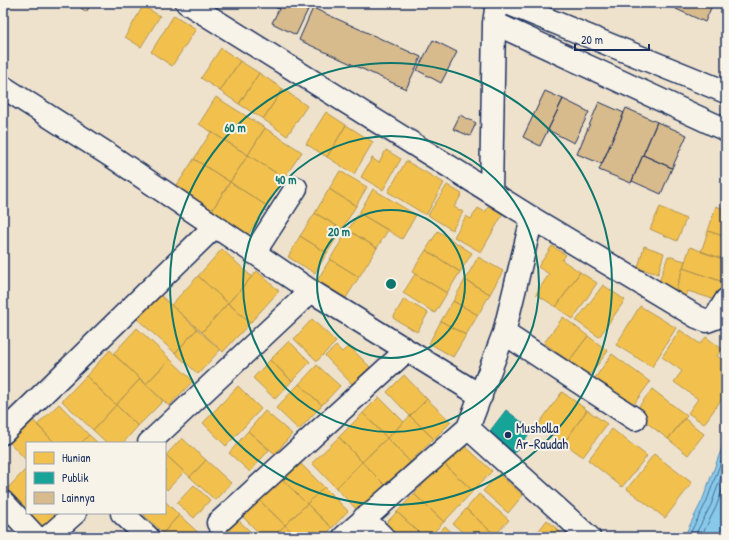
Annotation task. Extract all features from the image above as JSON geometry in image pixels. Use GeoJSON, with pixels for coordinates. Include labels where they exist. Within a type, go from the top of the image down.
{"type":"FeatureCollection","features":[{"type":"Feature","properties":{"kind":"street"},"geometry":{"type":"LineString","coordinates":[[187,3],[532,218],[697,317],[707,320],[715,318],[726,300]]}},
{"type":"Feature","properties":{"kind":"street"},"geometry":{"type":"LineString","coordinates":[[507,3],[723,91]]}},
{"type":"Feature","properties":{"kind":"street"},"geometry":{"type":"LineString","coordinates":[[491,192],[496,13],[726,130]]}},
{"type":"Feature","properties":{"kind":"street"},"geometry":{"type":"LineString","coordinates":[[3,87],[311,291],[481,396]]}},
{"type":"Feature","properties":{"kind":"street"},"geometry":{"type":"LineString","coordinates":[[254,253],[296,188]]}},
{"type":"Feature","properties":{"kind":"street"},"geometry":{"type":"LineString","coordinates":[[344,537],[468,428],[504,332],[532,218]]}},
{"type":"Feature","properties":{"kind":"street"},"geometry":{"type":"LineString","coordinates":[[3,433],[215,226]]}},
{"type":"Feature","properties":{"kind":"street"},"geometry":{"type":"LineString","coordinates":[[150,442],[311,291]]}},
{"type":"Feature","properties":{"kind":"street"},"geometry":{"type":"LineString","coordinates":[[504,332],[635,419]]}},
{"type":"Feature","properties":{"kind":"street"},"geometry":{"type":"LineString","coordinates":[[218,523],[406,351]]}},
{"type":"Feature","properties":{"kind":"street"},"geometry":{"type":"LineString","coordinates":[[468,428],[589,537]]}},
{"type":"Feature","properties":{"kind":"street"},"geometry":{"type":"LineString","coordinates":[[3,502],[36,537]]}},
{"type":"Feature","properties":{"kind":"street"},"geometry":{"type":"LineString","coordinates":[[48,537],[74,514]]}},
{"type":"Feature","properties":{"kind":"street"},"geometry":{"type":"LineString","coordinates":[[123,514],[148,537]]}},
{"type":"Feature","properties":{"kind":"street"},"geometry":{"type":"LineString","coordinates":[[364,518],[383,537]]}},
{"type":"Feature","properties":{"kind":"water"},"geometry":{"type":"Polygon","coordinates":[[[726,437],[726,537],[684,537],[702,501],[726,437]]]}},
{"type":"Feature","properties":{"kind":"building: Hunian"},"geometry":{"type":"Polygon","coordinates":[[[143,6],[160,16],[141,47],[125,37],[143,6]]]}},
{"type":"Feature","properties":{"kind":"building: Hunian"},"geometry":{"type":"Polygon","coordinates":[[[174,15],[196,29],[172,66],[151,52],[174,15]]]}},
{"type":"Feature","properties":{"kind":"building: Hunian"},"geometry":{"type":"Polygon","coordinates":[[[221,48],[240,61],[220,91],[201,78],[221,48]]]}},
{"type":"Feature","properties":{"kind":"building: Hunian"},"geometry":{"type":"Polygon","coordinates":[[[240,61],[259,73],[239,104],[220,91],[240,61]]]}},
{"type":"Feature","properties":{"kind":"building: Hunian"},"geometry":{"type":"Polygon","coordinates":[[[259,73],[283,89],[263,119],[239,104],[259,73]]]}},
{"type":"Feature","properties":{"kind":"building: Hunian"},"geometry":{"type":"Polygon","coordinates":[[[283,89],[307,106],[287,136],[263,119],[283,89]]]}},
{"type":"Feature","properties":{"kind":"building: Hunian"},"geometry":{"type":"Polygon","coordinates":[[[216,97],[265,128],[248,155],[199,124],[216,97]]]}},
{"type":"Feature","properties":{"kind":"building: Hunian"},"geometry":{"type":"Polygon","coordinates":[[[326,112],[346,125],[327,157],[306,144],[326,112]]]}},
{"type":"Feature","properties":{"kind":"building: Hunian"},"geometry":{"type":"Polygon","coordinates":[[[346,125],[373,142],[354,174],[327,157],[346,125]]]}},
{"type":"Feature","properties":{"kind":"building: Hunian"},"geometry":{"type":"Polygon","coordinates":[[[265,128],[302,152],[284,178],[248,155],[265,128]]]}},
{"type":"Feature","properties":{"kind":"building: Hunian"},"geometry":{"type":"Polygon","coordinates":[[[211,132],[248,155],[230,182],[194,159],[211,132]]]}},
{"type":"Feature","properties":{"kind":"building: Hunian"},"geometry":{"type":"Polygon","coordinates":[[[386,150],[401,159],[383,190],[361,177],[372,158],[379,163],[386,150]]]}},
{"type":"Feature","properties":{"kind":"building: Hunian"},"geometry":{"type":"Polygon","coordinates":[[[248,155],[284,178],[267,206],[230,182],[248,155]]]}},
{"type":"Feature","properties":{"kind":"building: Hunian"},"geometry":{"type":"Polygon","coordinates":[[[194,159],[230,182],[211,212],[175,188],[194,159]]]}},
{"type":"Feature","properties":{"kind":"building: Hunian"},"geometry":{"type":"Polygon","coordinates":[[[406,161],[444,183],[426,215],[388,192],[406,161]]]}},
{"type":"Feature","properties":{"kind":"building: Hunian"},"geometry":{"type":"Polygon","coordinates":[[[340,171],[367,187],[356,206],[329,189],[340,171]]]}},
{"type":"Feature","properties":{"kind":"building: Hunian"},"geometry":{"type":"Polygon","coordinates":[[[230,182],[267,206],[248,235],[211,212],[230,182]]]}},
{"type":"Feature","properties":{"kind":"building: Hunian"},"geometry":{"type":"Polygon","coordinates":[[[447,185],[462,194],[454,207],[463,212],[452,230],[428,215],[447,185]]]}},
{"type":"Feature","properties":{"kind":"building: Hunian"},"geometry":{"type":"Polygon","coordinates":[[[329,189],[356,206],[342,229],[315,213],[329,189]]]}},
{"type":"Feature","properties":{"kind":"building: Hunian"},"geometry":{"type":"Polygon","coordinates":[[[373,189],[416,215],[402,239],[359,213],[373,189]]]}},
{"type":"Feature","properties":{"kind":"building: Hunian"},"geometry":{"type":"Polygon","coordinates":[[[489,206],[503,214],[481,252],[454,237],[466,216],[471,219],[478,208],[485,212],[489,206]]]}},
{"type":"Feature","properties":{"kind":"building: Hunian"},"geometry":{"type":"Polygon","coordinates":[[[716,206],[726,210],[726,237],[708,231],[716,206]]]}},
{"type":"Feature","properties":{"kind":"building: Hunian"},"geometry":{"type":"Polygon","coordinates":[[[660,207],[686,219],[677,241],[650,229],[660,207]]]}},
{"type":"Feature","properties":{"kind":"building: Hunian"},"geometry":{"type":"Polygon","coordinates":[[[315,213],[342,229],[327,253],[300,236],[315,213]]]}},
{"type":"Feature","properties":{"kind":"building: Hunian"},"geometry":{"type":"Polygon","coordinates":[[[359,213],[388,230],[377,248],[348,230],[359,213]]]}},
{"type":"Feature","properties":{"kind":"building: Hunian"},"geometry":{"type":"Polygon","coordinates":[[[348,230],[377,248],[359,277],[330,259],[348,230]]]}},
{"type":"Feature","properties":{"kind":"building: Hunian"},"geometry":{"type":"Polygon","coordinates":[[[438,231],[472,253],[460,272],[426,250],[438,231]]]}},
{"type":"Feature","properties":{"kind":"building: Hunian"},"geometry":{"type":"Polygon","coordinates":[[[708,231],[726,237],[726,260],[701,252],[708,231]]]}},
{"type":"Feature","properties":{"kind":"building: Hunian"},"geometry":{"type":"Polygon","coordinates":[[[300,236],[327,253],[315,273],[288,257],[300,236]]]}},
{"type":"Feature","properties":{"kind":"building: Hunian"},"geometry":{"type":"Polygon","coordinates":[[[552,246],[566,255],[562,260],[580,272],[556,307],[536,294],[549,274],[538,267],[552,246]]]}},
{"type":"Feature","properties":{"kind":"building: Hunian"},"geometry":{"type":"Polygon","coordinates":[[[644,246],[664,253],[658,274],[638,268],[644,246]]]}},
{"type":"Feature","properties":{"kind":"building: Hunian"},"geometry":{"type":"Polygon","coordinates":[[[690,247],[726,260],[726,283],[683,268],[690,247]]]}},
{"type":"Feature","properties":{"kind":"building: Hunian"},"geometry":{"type":"Polygon","coordinates":[[[222,249],[252,277],[228,303],[198,276],[222,249]]]}},
{"type":"Feature","properties":{"kind":"building: Hunian"},"geometry":{"type":"Polygon","coordinates":[[[426,250],[460,272],[447,293],[412,272],[426,250]]]}},
{"type":"Feature","properties":{"kind":"building: Hunian"},"geometry":{"type":"Polygon","coordinates":[[[668,256],[685,261],[674,294],[657,288],[668,256]]]}},
{"type":"Feature","properties":{"kind":"building: Hunian"},"geometry":{"type":"Polygon","coordinates":[[[478,257],[503,271],[490,294],[465,280],[478,257]]]}},
{"type":"Feature","properties":{"kind":"building: Hunian"},"geometry":{"type":"Polygon","coordinates":[[[330,259],[359,277],[346,298],[317,281],[330,259]]]}},
{"type":"Feature","properties":{"kind":"building: Hunian"},"geometry":{"type":"Polygon","coordinates":[[[683,268],[726,283],[726,291],[722,302],[688,291],[685,300],[674,296],[683,268]]]}},
{"type":"Feature","properties":{"kind":"building: Hunian"},"geometry":{"type":"Polygon","coordinates":[[[257,271],[279,291],[250,323],[228,303],[257,271]]]}},
{"type":"Feature","properties":{"kind":"building: Hunian"},"geometry":{"type":"Polygon","coordinates":[[[580,272],[597,283],[573,319],[556,307],[580,272]]]}},
{"type":"Feature","properties":{"kind":"building: Hunian"},"geometry":{"type":"Polygon","coordinates":[[[415,274],[447,293],[435,313],[403,293],[415,274]]]}},
{"type":"Feature","properties":{"kind":"building: Hunian"},"geometry":{"type":"Polygon","coordinates":[[[198,276],[228,303],[202,332],[171,305],[198,276]]]}},
{"type":"Feature","properties":{"kind":"building: Hunian"},"geometry":{"type":"Polygon","coordinates":[[[465,280],[490,294],[478,315],[453,301],[465,280]]]}},
{"type":"Feature","properties":{"kind":"building: Hunian"},"geometry":{"type":"Polygon","coordinates":[[[603,285],[625,300],[599,337],[576,321],[603,285]]]}},
{"type":"Feature","properties":{"kind":"building: Hunian"},"geometry":{"type":"Polygon","coordinates":[[[158,293],[197,329],[175,353],[136,318],[158,293]]]}},
{"type":"Feature","properties":{"kind":"building: Hunian"},"geometry":{"type":"Polygon","coordinates":[[[404,299],[428,313],[417,332],[393,318],[404,299]]]}},
{"type":"Feature","properties":{"kind":"building: Hunian"},"geometry":{"type":"Polygon","coordinates":[[[453,301],[478,315],[466,335],[441,321],[453,301]]]}},
{"type":"Feature","properties":{"kind":"building: Hunian"},"geometry":{"type":"Polygon","coordinates":[[[228,303],[250,323],[223,352],[202,332],[228,303]]]}},
{"type":"Feature","properties":{"kind":"building: Hunian"},"geometry":{"type":"Polygon","coordinates":[[[640,306],[676,328],[652,367],[616,345],[640,306]]]}},
{"type":"Feature","properties":{"kind":"building: Hunian"},"geometry":{"type":"Polygon","coordinates":[[[563,317],[588,336],[569,361],[544,343],[563,317]]]}},
{"type":"Feature","properties":{"kind":"building: Hunian"},"geometry":{"type":"Polygon","coordinates":[[[312,319],[336,342],[317,361],[294,339],[312,319]]]}},
{"type":"Feature","properties":{"kind":"building: Hunian"},"geometry":{"type":"Polygon","coordinates":[[[441,321],[466,335],[453,357],[429,343],[441,321]]]}},
{"type":"Feature","properties":{"kind":"building: Hunian"},"geometry":{"type":"Polygon","coordinates":[[[137,328],[170,359],[146,384],[113,354],[137,328]]]}},
{"type":"Feature","properties":{"kind":"building: Hunian"},"geometry":{"type":"Polygon","coordinates":[[[197,329],[220,350],[198,374],[175,353],[197,329]]]}},
{"type":"Feature","properties":{"kind":"building: Hunian"},"geometry":{"type":"Polygon","coordinates":[[[680,330],[700,344],[706,337],[722,349],[717,356],[722,360],[726,355],[726,393],[704,424],[688,413],[698,399],[674,382],[682,371],[662,357],[680,330]]]}},
{"type":"Feature","properties":{"kind":"building: Hunian"},"geometry":{"type":"Polygon","coordinates":[[[588,336],[608,351],[588,377],[569,361],[588,336]]]}},
{"type":"Feature","properties":{"kind":"building: Hunian"},"geometry":{"type":"Polygon","coordinates":[[[289,341],[310,362],[292,381],[270,360],[289,341]]]}},
{"type":"Feature","properties":{"kind":"building: Hunian"},"geometry":{"type":"Polygon","coordinates":[[[336,346],[342,352],[349,346],[370,367],[352,384],[325,356],[336,346]]]}},
{"type":"Feature","properties":{"kind":"building: Hunian"},"geometry":{"type":"Polygon","coordinates":[[[110,350],[140,379],[116,405],[86,376],[110,350]]]}},
{"type":"Feature","properties":{"kind":"building: Hunian"},"geometry":{"type":"Polygon","coordinates":[[[612,354],[650,382],[631,408],[593,381],[612,354]]]}},
{"type":"Feature","properties":{"kind":"building: Hunian"},"geometry":{"type":"Polygon","coordinates":[[[170,359],[193,381],[169,406],[146,384],[170,359]]]}},
{"type":"Feature","properties":{"kind":"building: Hunian"},"geometry":{"type":"Polygon","coordinates":[[[270,360],[292,381],[275,399],[253,378],[270,360]]]}},
{"type":"Feature","properties":{"kind":"building: Hunian"},"geometry":{"type":"Polygon","coordinates":[[[317,365],[340,386],[322,405],[299,384],[317,365]]]}},
{"type":"Feature","properties":{"kind":"building: Hunian"},"geometry":{"type":"Polygon","coordinates":[[[404,375],[427,399],[410,416],[387,392],[404,375]]]}},
{"type":"Feature","properties":{"kind":"building: Hunian"},"geometry":{"type":"Polygon","coordinates":[[[86,376],[116,405],[93,430],[62,401],[86,376]]]}},
{"type":"Feature","properties":{"kind":"building: Hunian"},"geometry":{"type":"Polygon","coordinates":[[[140,379],[163,401],[138,426],[116,405],[140,379]]]}},
{"type":"Feature","properties":{"kind":"building: Hunian"},"geometry":{"type":"Polygon","coordinates":[[[299,384],[322,405],[299,430],[276,408],[299,384]]]}},
{"type":"Feature","properties":{"kind":"building: Hunian"},"geometry":{"type":"Polygon","coordinates":[[[238,386],[261,409],[226,446],[203,423],[238,386]]]}},
{"type":"Feature","properties":{"kind":"building: Hunian"},"geometry":{"type":"Polygon","coordinates":[[[652,389],[687,416],[668,439],[634,413],[652,389]]]}},
{"type":"Feature","properties":{"kind":"building: Hunian"},"geometry":{"type":"Polygon","coordinates":[[[562,392],[587,410],[564,443],[538,425],[562,392]]]}},
{"type":"Feature","properties":{"kind":"building: Hunian"},"geometry":{"type":"Polygon","coordinates":[[[379,397],[404,422],[387,438],[363,413],[379,397]]]}},
{"type":"Feature","properties":{"kind":"building: Hunian"},"geometry":{"type":"Polygon","coordinates":[[[427,399],[451,422],[434,439],[410,416],[427,399]]]}},
{"type":"Feature","properties":{"kind":"building: Hunian"},"geometry":{"type":"Polygon","coordinates":[[[59,404],[89,435],[82,442],[54,442],[37,425],[59,404]]]}},
{"type":"Feature","properties":{"kind":"building: Hunian"},"geometry":{"type":"Polygon","coordinates":[[[116,405],[138,426],[124,442],[106,442],[93,430],[116,405]]]}},
{"type":"Feature","properties":{"kind":"building: Hunian"},"geometry":{"type":"Polygon","coordinates":[[[587,410],[607,424],[583,457],[564,443],[587,410]]]}},
{"type":"Feature","properties":{"kind":"building: Hunian"},"geometry":{"type":"Polygon","coordinates":[[[265,411],[292,434],[275,454],[248,431],[265,411]]]}},
{"type":"Feature","properties":{"kind":"building: Hunian"},"geometry":{"type":"Polygon","coordinates":[[[363,413],[387,438],[362,462],[339,437],[363,413]]]}},
{"type":"Feature","properties":{"kind":"building: Hunian"},"geometry":{"type":"Polygon","coordinates":[[[410,416],[434,439],[410,462],[387,438],[410,416]]]}},
{"type":"Feature","properties":{"kind":"building: Hunian"},"geometry":{"type":"Polygon","coordinates":[[[684,418],[704,434],[688,455],[668,439],[684,418]]]}},
{"type":"Feature","properties":{"kind":"building: Hunian"},"geometry":{"type":"Polygon","coordinates":[[[32,419],[54,442],[26,442],[26,460],[9,442],[32,419]]]}},
{"type":"Feature","properties":{"kind":"building: Hunian"},"geometry":{"type":"Polygon","coordinates":[[[612,429],[647,456],[622,487],[588,460],[612,429]]]}},
{"type":"Feature","properties":{"kind":"building: Hunian"},"geometry":{"type":"Polygon","coordinates":[[[248,431],[269,450],[250,472],[229,453],[248,431]]]}},
{"type":"Feature","properties":{"kind":"building: Hunian"},"geometry":{"type":"Polygon","coordinates":[[[89,435],[97,442],[82,442],[89,435]]]}},
{"type":"Feature","properties":{"kind":"building: Hunian"},"geometry":{"type":"Polygon","coordinates":[[[339,437],[362,462],[336,488],[312,463],[339,437]]]}},
{"type":"Feature","properties":{"kind":"building: Hunian"},"geometry":{"type":"Polygon","coordinates":[[[182,438],[206,460],[190,477],[166,455],[182,438]]]}},
{"type":"Feature","properties":{"kind":"building: Hunian"},"geometry":{"type":"Polygon","coordinates":[[[387,438],[410,462],[386,486],[362,462],[387,438]]]}},
{"type":"Feature","properties":{"kind":"building: Hunian"},"geometry":{"type":"Polygon","coordinates":[[[462,443],[492,471],[473,491],[443,463],[462,443]]]}},
{"type":"Feature","properties":{"kind":"building: Hunian"},"geometry":{"type":"Polygon","coordinates":[[[654,454],[692,483],[665,518],[627,489],[654,454]]]}},
{"type":"Feature","properties":{"kind":"building: Hunian"},"geometry":{"type":"Polygon","coordinates":[[[166,455],[184,472],[167,490],[166,489],[166,455]]]}},
{"type":"Feature","properties":{"kind":"building: Hunian"},"geometry":{"type":"Polygon","coordinates":[[[206,460],[231,483],[215,500],[190,477],[206,460]]]}},
{"type":"Feature","properties":{"kind":"building: Hunian"},"geometry":{"type":"Polygon","coordinates":[[[298,461],[324,487],[307,504],[281,478],[298,461]]]}},
{"type":"Feature","properties":{"kind":"building: Hunian"},"geometry":{"type":"Polygon","coordinates":[[[362,462],[386,486],[359,512],[336,488],[362,462]]]}},
{"type":"Feature","properties":{"kind":"building: Hunian"},"geometry":{"type":"Polygon","coordinates":[[[443,463],[473,491],[444,522],[414,494],[443,463]]]}},
{"type":"Feature","properties":{"kind":"building: Hunian"},"geometry":{"type":"Polygon","coordinates":[[[26,469],[26,513],[5,491],[26,469]]]}},
{"type":"Feature","properties":{"kind":"building: Hunian"},"geometry":{"type":"Polygon","coordinates":[[[499,474],[523,495],[508,513],[483,491],[499,474]]]}},
{"type":"Feature","properties":{"kind":"building: Hunian"},"geometry":{"type":"Polygon","coordinates":[[[281,478],[307,504],[285,525],[259,500],[281,478]]]}},
{"type":"Feature","properties":{"kind":"building: Hunian"},"geometry":{"type":"Polygon","coordinates":[[[194,485],[210,500],[194,518],[177,503],[194,485]]]}},
{"type":"Feature","properties":{"kind":"building: Hunian"},"geometry":{"type":"Polygon","coordinates":[[[324,487],[348,511],[332,528],[307,504],[324,487]]]}},
{"type":"Feature","properties":{"kind":"building: Hunian"},"geometry":{"type":"Polygon","coordinates":[[[414,494],[444,522],[429,537],[424,537],[397,512],[414,494]]]}},
{"type":"Feature","properties":{"kind":"building: Hunian"},"geometry":{"type":"Polygon","coordinates":[[[479,494],[509,520],[495,535],[466,509],[479,494]]]}},
{"type":"Feature","properties":{"kind":"building: Hunian"},"geometry":{"type":"Polygon","coordinates":[[[259,500],[285,525],[274,537],[263,537],[243,517],[259,500]]]}},
{"type":"Feature","properties":{"kind":"building: Hunian"},"geometry":{"type":"Polygon","coordinates":[[[166,502],[179,515],[163,533],[143,514],[166,514],[166,502]]]}},
{"type":"Feature","properties":{"kind":"building: Hunian"},"geometry":{"type":"Polygon","coordinates":[[[307,504],[332,528],[323,537],[297,537],[285,525],[307,504]]]}},
{"type":"Feature","properties":{"kind":"building: Hunian"},"geometry":{"type":"Polygon","coordinates":[[[466,509],[495,535],[494,537],[468,537],[453,524],[466,509]]]}},
{"type":"Feature","properties":{"kind":"building: Hunian"},"geometry":{"type":"Polygon","coordinates":[[[397,512],[424,537],[392,537],[382,527],[397,512]]]}},
{"type":"Feature","properties":{"kind":"building: Hunian"},"geometry":{"type":"Polygon","coordinates":[[[28,514],[64,514],[46,532],[28,514]]]}},
{"type":"Feature","properties":{"kind":"building: Hunian"},"geometry":{"type":"Polygon","coordinates":[[[179,515],[202,536],[167,537],[163,533],[179,515]]]}},
{"type":"Feature","properties":{"kind":"building: Hunian"},"geometry":{"type":"Polygon","coordinates":[[[236,518],[256,537],[220,536],[236,518]]]}},
{"type":"Feature","properties":{"kind":"building: Hunian"},"geometry":{"type":"Polygon","coordinates":[[[547,520],[566,537],[534,537],[547,520]]]}},
{"type":"Feature","properties":{"kind":"building: Hunian"},"geometry":{"type":"Polygon","coordinates":[[[285,525],[297,537],[274,537],[285,525]]]}},
{"type":"Feature","properties":{"kind":"building: Hunian"},"geometry":{"type":"Polygon","coordinates":[[[445,526],[457,537],[435,537],[445,526]]]}},
{"type":"Feature","properties":{"kind":"building: Publik","name":"Musholla Ar-Raudah"},"geometry":{"type":"Polygon","coordinates":[[[506,410],[532,430],[509,460],[483,440],[506,410]]]}},
{"type":"Feature","properties":{"kind":"building: Lainnya"},"geometry":{"type":"Polygon","coordinates":[[[75,3],[92,3],[86,12],[75,3]]]}},
{"type":"Feature","properties":{"kind":"building: Lainnya"},"geometry":{"type":"Polygon","coordinates":[[[266,3],[282,3],[279,9],[266,3]]]}},
{"type":"Feature","properties":{"kind":"building: Lainnya"},"geometry":{"type":"Polygon","coordinates":[[[282,3],[311,3],[296,35],[272,23],[282,3]]]}},
{"type":"Feature","properties":{"kind":"building: Lainnya"},"geometry":{"type":"Polygon","coordinates":[[[679,3],[713,3],[705,22],[676,9],[679,3]]]}},
{"type":"Feature","properties":{"kind":"building: Lainnya"},"geometry":{"type":"Polygon","coordinates":[[[313,8],[421,57],[406,89],[299,40],[313,8]]]}},
{"type":"Feature","properties":{"kind":"building: Lainnya"},"geometry":{"type":"Polygon","coordinates":[[[433,40],[457,52],[441,83],[417,70],[433,40]]]}},
{"type":"Feature","properties":{"kind":"building: Lainnya"},"geometry":{"type":"Polygon","coordinates":[[[545,91],[563,99],[540,146],[523,137],[545,91]]]}},
{"type":"Feature","properties":{"kind":"building: Lainnya"},"geometry":{"type":"Polygon","coordinates":[[[563,99],[589,112],[574,143],[548,130],[563,99]]]}},
{"type":"Feature","properties":{"kind":"building: Lainnya"},"geometry":{"type":"Polygon","coordinates":[[[599,102],[624,113],[602,164],[577,154],[599,102]]]}},
{"type":"Feature","properties":{"kind":"building: Lainnya"},"geometry":{"type":"Polygon","coordinates":[[[626,108],[657,122],[631,183],[599,170],[626,108]]]}},
{"type":"Feature","properties":{"kind":"building: Lainnya"},"geometry":{"type":"Polygon","coordinates":[[[460,115],[476,123],[470,136],[453,129],[460,115]]]}},
{"type":"Feature","properties":{"kind":"building: Lainnya"},"geometry":{"type":"Polygon","coordinates":[[[657,122],[687,135],[672,168],[643,155],[657,122]]]}},
{"type":"Feature","properties":{"kind":"building: Lainnya"},"geometry":{"type":"Polygon","coordinates":[[[643,155],[672,168],[661,194],[632,181],[643,155]]]}},
{"type":"Feature","properties":{"kind":"place","name":"Musholla Ar-Raudah"},"geometry":{"type":"Point","coordinates":[508,435]}}]}
